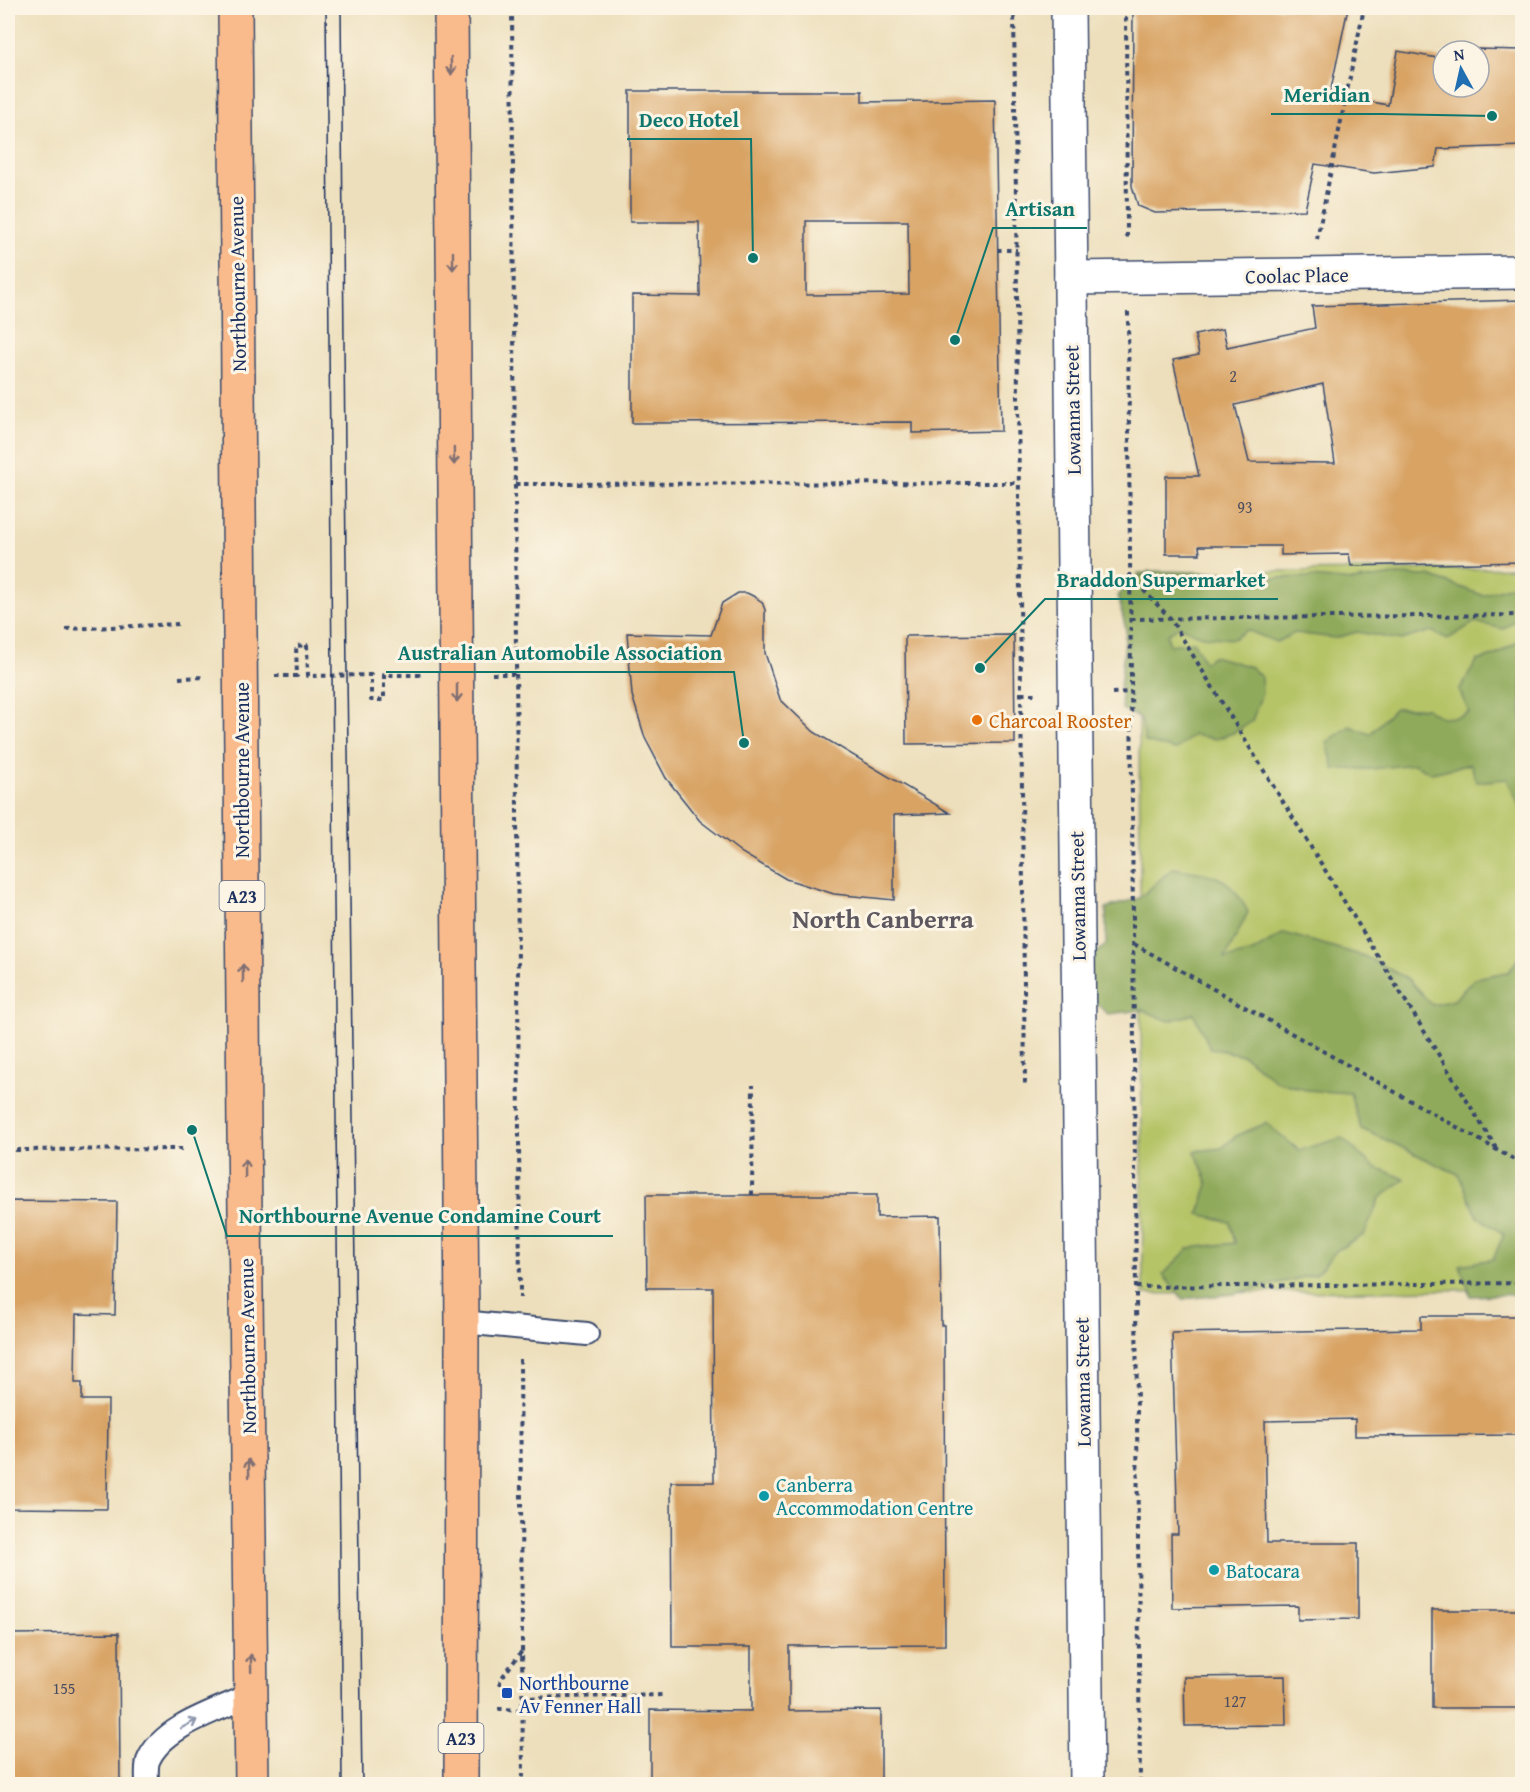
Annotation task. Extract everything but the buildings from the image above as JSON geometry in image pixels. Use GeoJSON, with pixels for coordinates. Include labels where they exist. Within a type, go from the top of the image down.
{"type":"FeatureCollection","features":[{"type":"Feature","properties":{"kind":"highway","name":"Northbourne Avenue"},"geometry":{"type":"LineString","coordinates":[[235,8],[252,1785]]}},
{"type":"Feature","properties":{"kind":"highway","name":"A23"},"geometry":{"type":"LineString","coordinates":[[451,8],[462,1322],[461,1785]]}},
{"type":"Feature","properties":{"kind":"street","name":"Lowanna Street"},"geometry":{"type":"LineString","coordinates":[[1068,8],[1087,1785]]}},
{"type":"Feature","properties":{"kind":"street","name":"Coolac Place"},"geometry":{"type":"LineString","coordinates":[[1071,278],[1522,272]]}},
{"type":"Feature","properties":{"kind":"lane"},"geometry":{"type":"LineString","coordinates":[[462,1322],[587,1334]]}},
{"type":"Feature","properties":{"kind":"lane"},"geometry":{"type":"LineString","coordinates":[[147,1785],[147,1762],[163,1739],[188,1723],[251,1695]]}},
{"type":"Feature","properties":{"kind":"path"},"geometry":{"type":"LineString","coordinates":[[512,8],[523,1785]]}},
{"type":"Feature","properties":{"kind":"path"},"geometry":{"type":"LineString","coordinates":[[1014,8],[1025,1084]]}},
{"type":"Feature","properties":{"kind":"path"},"geometry":{"type":"LineString","coordinates":[[1126,8],[1140,1785]]}},
{"type":"Feature","properties":{"kind":"path"},"geometry":{"type":"LineString","coordinates":[[1309,274],[1364,8]]}},
{"type":"Feature","properties":{"kind":"path"},"geometry":{"type":"LineString","coordinates":[[997,250],[1017,250]]}},
{"type":"Feature","properties":{"kind":"path"},"geometry":{"type":"LineString","coordinates":[[515,484],[1019,483]]}},
{"type":"Feature","properties":{"kind":"path"},"geometry":{"type":"LineString","coordinates":[[1130,576],[1170,618],[1496,1148]]}},
{"type":"Feature","properties":{"kind":"path"},"geometry":{"type":"LineString","coordinates":[[1131,619],[1522,615]]}},
{"type":"Feature","properties":{"kind":"path"},"geometry":{"type":"LineString","coordinates":[[66,629],[178,624]]}},
{"type":"Feature","properties":{"kind":"path"},"geometry":{"type":"LineString","coordinates":[[179,678],[297,676],[296,646],[307,645],[308,676],[371,675],[371,700],[384,700],[384,675],[516,674]]}},
{"type":"Feature","properties":{"kind":"path"},"geometry":{"type":"LineString","coordinates":[[1134,944],[1522,1164]]}},
{"type":"Feature","properties":{"kind":"path"},"geometry":{"type":"LineString","coordinates":[[752,1195],[753,1085]]}},
{"type":"Feature","properties":{"kind":"path"},"geometry":{"type":"LineString","coordinates":[[8,1145],[16,1150],[183,1149]]}},
{"type":"Feature","properties":{"kind":"path"},"geometry":{"type":"LineString","coordinates":[[1136,1287],[1522,1283]]}},
{"type":"Feature","properties":{"kind":"path"},"geometry":{"type":"LineString","coordinates":[[500,1690],[500,1680],[522,1650]]}},
{"type":"Feature","properties":{"kind":"path"},"geometry":{"type":"LineString","coordinates":[[522,1698],[665,1695]]}},
{"type":"Feature","properties":{"kind":"path"},"geometry":{"type":"LineString","coordinates":[[500,1700],[500,1709],[523,1710]]}},
{"type":"Feature","properties":{"kind":"green space"},"geometry":{"type":"Polygon","coordinates":[[[1522,568],[1522,1289],[1143,1294],[1138,573],[1522,568]]]}},
{"type":"Feature","properties":{"kind":"green space"},"geometry":{"type":"Polygon","coordinates":[[[1149,571],[1201,572],[1274,578],[1311,577],[1353,581],[1395,575],[1429,576],[1482,595],[1521,583],[1522,613],[1503,629],[1475,622],[1448,639],[1431,631],[1401,640],[1357,632],[1335,638],[1295,633],[1276,642],[1247,630],[1233,639],[1202,636],[1179,626],[1167,635],[1170,645],[1194,642],[1204,662],[1213,656],[1251,667],[1261,677],[1262,693],[1252,721],[1233,733],[1216,739],[1194,735],[1175,750],[1145,742],[1141,719],[1122,709],[1120,687],[1126,630],[1118,596],[1133,580],[1149,571]]]}},
{"type":"Feature","properties":{"kind":"green space"},"geometry":{"type":"Polygon","coordinates":[[[1522,639],[1522,811],[1507,779],[1476,782],[1471,764],[1432,773],[1414,764],[1371,769],[1334,769],[1327,742],[1350,726],[1370,734],[1395,708],[1427,708],[1447,718],[1469,712],[1459,690],[1477,661],[1494,656],[1522,639]]]}},
{"type":"Feature","properties":{"kind":"green space"},"geometry":{"type":"Polygon","coordinates":[[[1173,868],[1200,872],[1226,882],[1248,912],[1225,959],[1253,952],[1284,933],[1364,956],[1408,979],[1432,1005],[1454,1000],[1475,978],[1508,972],[1522,954],[1522,1294],[1471,1296],[1460,1265],[1493,1259],[1504,1234],[1478,1217],[1458,1174],[1361,1129],[1350,1093],[1306,1090],[1276,1081],[1243,1055],[1210,1048],[1194,1014],[1169,1021],[1143,1010],[1108,1014],[1085,994],[1089,958],[1106,945],[1106,908],[1139,898],[1173,868]]]}},
{"type":"Feature","properties":{"kind":"green space"},"geometry":{"type":"Polygon","coordinates":[[[1266,1123],[1299,1150],[1342,1138],[1373,1166],[1405,1179],[1380,1198],[1364,1235],[1337,1250],[1316,1274],[1234,1294],[1183,1299],[1163,1275],[1189,1248],[1235,1243],[1230,1222],[1199,1214],[1208,1184],[1195,1151],[1222,1148],[1236,1136],[1266,1123]]]}},
{"type":"Feature","properties":{"kind":"tram line"},"geometry":{"type":"LineString","coordinates":[[326,8],[342,1784]]}},
{"type":"Feature","properties":{"kind":"tram line"},"geometry":{"type":"LineString","coordinates":[[341,8],[347,675],[362,1784]]}},
{"type":"Feature","properties":{"kind":"place","name":"Meridian"},"geometry":{"type":"Point","coordinates":[1492,116]}},
{"type":"Feature","properties":{"kind":"place","name":"Deco Hotel"},"geometry":{"type":"Point","coordinates":[753,258]}},
{"type":"Feature","properties":{"kind":"place","name":"Artisan"},"geometry":{"type":"Point","coordinates":[955,340]}},
{"type":"Feature","properties":{"kind":"place","name":"Braddon Supermarket"},"geometry":{"type":"Point","coordinates":[980,668]}},
{"type":"Feature","properties":{"kind":"place","name":"Charcoal Rooster"},"geometry":{"type":"Point","coordinates":[977,720]}},
{"type":"Feature","properties":{"kind":"place","name":"Australian Automobile Association"},"geometry":{"type":"Point","coordinates":[744,743]}},
{"type":"Feature","properties":{"kind":"place","name":"Northbourne Avenue Condamine Court"},"geometry":{"type":"Point","coordinates":[192,1130]}},
{"type":"Feature","properties":{"kind":"place","name":"Canberra Accommodation Centre"},"geometry":{"type":"Point","coordinates":[764,1496]}},
{"type":"Feature","properties":{"kind":"place","name":"Batocara"},"geometry":{"type":"Point","coordinates":[1214,1570]}},
{"type":"Feature","properties":{"kind":"place","name":"Northbourne Av Fenner Hall"},"geometry":{"type":"Point","coordinates":[507,1693]}},
{"type":"Feature","properties":{"kind":"district","name":"North Canberra"},"geometry":{"type":"Point","coordinates":[883,918]}}]}
